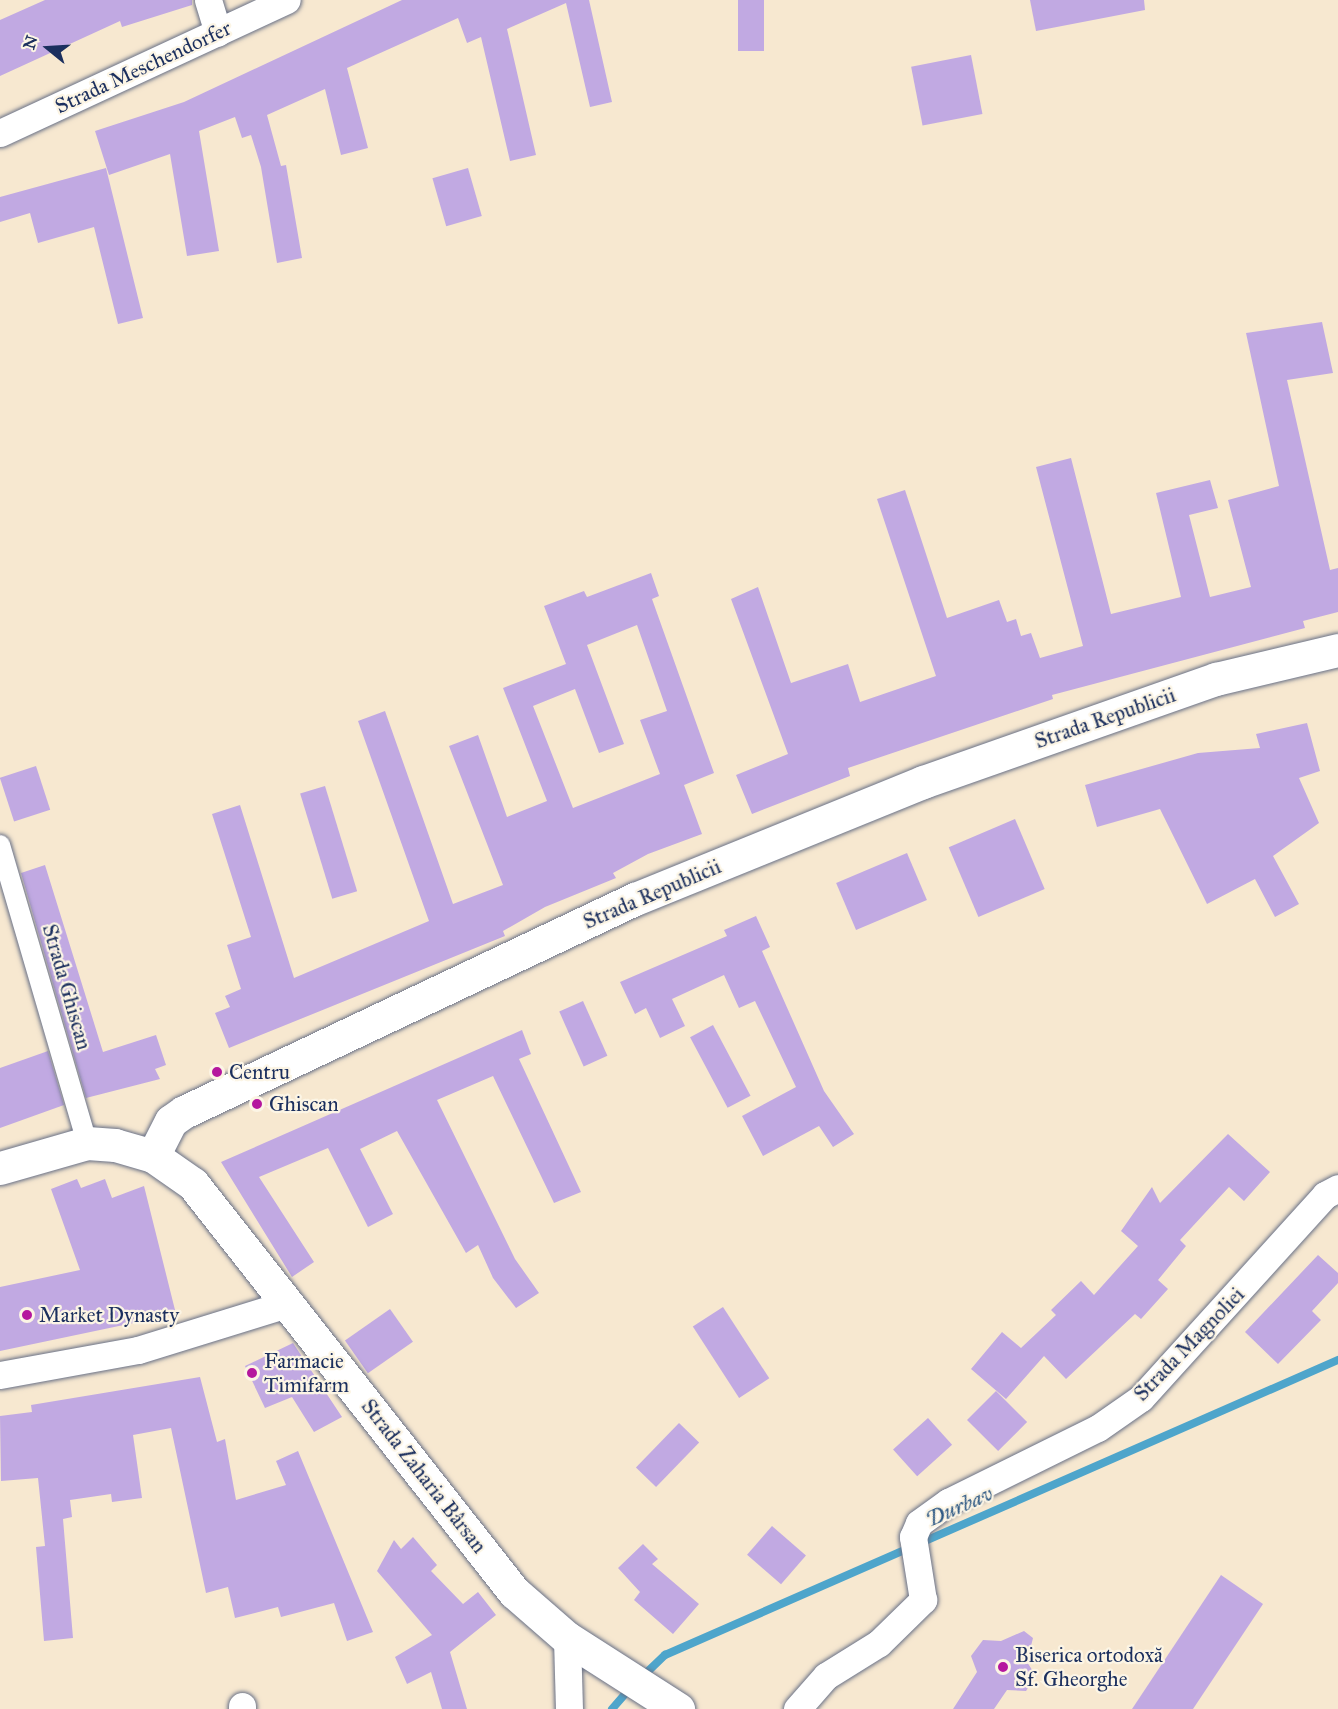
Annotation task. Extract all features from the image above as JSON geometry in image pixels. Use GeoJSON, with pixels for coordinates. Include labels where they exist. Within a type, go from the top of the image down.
{"type":"FeatureCollection","features":[{"type":"Feature","properties":{"kind":"main road","name":"Strada Republicii"},"geometry":{"type":"LineString","coordinates":[[153,1156],[171,1121],[184,1112],[635,899],[923,782],[1216,679],[1338,650]]}},
{"type":"Feature","properties":{"kind":"main road"},"geometry":{"type":"LineString","coordinates":[[0,1168],[87,1143],[153,1156]]}},
{"type":"Feature","properties":{"kind":"main road","name":"Strada Zaharia Bârsan"},"geometry":{"type":"LineString","coordinates":[[153,1156],[193,1184],[290,1303],[514,1592],[567,1638],[673,1706]]}},
{"type":"Feature","properties":{"kind":"street"},"geometry":{"type":"LineString","coordinates":[[208,0],[218,32]]}},
{"type":"Feature","properties":{"kind":"street","name":"Strada Meschendorfer"},"geometry":{"type":"LineString","coordinates":[[0,133],[286,0]]}},
{"type":"Feature","properties":{"kind":"street","name":"Strada Ghiscan"},"geometry":{"type":"LineString","coordinates":[[0,845],[87,1143]]}},
{"type":"Feature","properties":{"kind":"street","name":"Strada Magnoliei"},"geometry":{"type":"LineString","coordinates":[[797,1709],[826,1676],[911,1616],[923,1600],[914,1566],[913,1537],[932,1510],[1037,1462],[1141,1398],[1324,1195],[1338,1188]]}},
{"type":"Feature","properties":{"kind":"street"},"geometry":{"type":"LineString","coordinates":[[0,1375],[56,1368],[181,1338],[290,1303]]}},
{"type":"Feature","properties":{"kind":"street"},"geometry":{"type":"LineString","coordinates":[[567,1638],[569,1709]]}},
{"type":"Feature","properties":{"kind":"building"},"geometry":{"type":"Polygon","coordinates":[[[45,0],[192,0],[192,5],[122,27],[120,21],[0,76],[0,20],[45,0]]]}},
{"type":"Feature","properties":{"kind":"building"},"geometry":{"type":"Polygon","coordinates":[[[402,0],[589,0],[612,102],[590,107],[566,3],[507,29],[536,155],[510,161],[481,37],[467,43],[458,18],[347,68],[368,148],[341,155],[325,89],[267,115],[281,166],[286,165],[302,258],[277,263],[261,167],[251,135],[242,138],[235,117],[199,131],[219,251],[187,256],[170,154],[109,175],[95,131],[184,102],[402,0]]]}},
{"type":"Feature","properties":{"kind":"building"},"geometry":{"type":"Polygon","coordinates":[[[738,0],[764,0],[764,51],[738,51],[738,0]]]}},
{"type":"Feature","properties":{"kind":"building"},"geometry":{"type":"Polygon","coordinates":[[[1030,0],[1144,0],[1145,10],[1036,31],[1030,0]]]}},
{"type":"Feature","properties":{"kind":"building"},"geometry":{"type":"Polygon","coordinates":[[[971,55],[982,114],[923,126],[911,67],[971,55]]]}},
{"type":"Feature","properties":{"kind":"building"},"geometry":{"type":"Polygon","coordinates":[[[106,168],[143,318],[118,324],[94,227],[38,243],[30,213],[0,222],[0,197],[106,168]]]}},
{"type":"Feature","properties":{"kind":"building"},"geometry":{"type":"Polygon","coordinates":[[[468,168],[482,216],[446,226],[432,178],[468,168]]]}},
{"type":"Feature","properties":{"kind":"building"},"geometry":{"type":"Polygon","coordinates":[[[1322,322],[1333,373],[1287,380],[1330,570],[1338,568],[1338,612],[1303,621],[1305,628],[1052,695],[1053,699],[848,768],[850,776],[752,814],[736,775],[788,754],[731,599],[758,587],[791,683],[848,664],[860,702],[936,676],[877,499],[905,490],[947,618],[999,600],[1007,622],[1016,619],[1021,636],[1031,633],[1040,658],[1083,646],[1036,467],[1071,458],[1111,614],[1181,597],[1156,493],[1210,480],[1218,508],[1189,515],[1210,597],[1251,587],[1228,500],[1279,486],[1246,333],[1322,322]]]}},
{"type":"Feature","properties":{"kind":"building"},"geometry":{"type":"Polygon","coordinates":[[[651,573],[659,596],[652,599],[714,773],[684,785],[702,834],[648,854],[613,873],[616,878],[545,907],[503,931],[505,936],[229,1048],[215,1013],[230,1007],[225,996],[241,989],[227,945],[251,937],[212,814],[240,805],[294,978],[429,921],[358,721],[385,711],[453,904],[503,885],[449,746],[478,735],[507,817],[547,801],[503,688],[566,664],[544,606],[584,591],[587,597],[651,573]],[[637,625],[587,645],[624,744],[599,753],[575,689],[533,706],[573,808],[660,774],[640,720],[667,711],[637,625]]]}},
{"type":"Feature","properties":{"kind":"building"},"geometry":{"type":"Polygon","coordinates":[[[1307,723],[1320,771],[1299,778],[1319,823],[1273,856],[1299,904],[1275,917],[1255,879],[1207,904],[1160,809],[1097,827],[1085,785],[1198,753],[1260,748],[1256,734],[1307,723]]]}},
{"type":"Feature","properties":{"kind":"building"},"geometry":{"type":"Polygon","coordinates":[[[36,766],[50,810],[14,821],[0,778],[36,766]]]}},
{"type":"Feature","properties":{"kind":"building"},"geometry":{"type":"Polygon","coordinates":[[[325,786],[357,891],[332,899],[300,794],[325,786]]]}},
{"type":"Feature","properties":{"kind":"building"},"geometry":{"type":"Polygon","coordinates":[[[1015,819],[1045,889],[978,917],[949,847],[1015,819]]]}},
{"type":"Feature","properties":{"kind":"building"},"geometry":{"type":"Polygon","coordinates":[[[907,853],[927,900],[856,930],[836,883],[907,853]]]}},
{"type":"Feature","properties":{"kind":"building"},"geometry":{"type":"Polygon","coordinates":[[[45,865],[103,1052],[156,1035],[166,1065],[155,1069],[160,1079],[86,1098],[21,873],[45,865]]]}},
{"type":"Feature","properties":{"kind":"building"},"geometry":{"type":"Polygon","coordinates":[[[756,916],[770,947],[762,951],[824,1091],[854,1134],[833,1147],[819,1126],[763,1156],[742,1116],[796,1087],[755,1001],[739,1008],[724,975],[672,999],[685,1026],[660,1038],[646,1008],[635,1014],[620,982],[727,936],[724,930],[756,916]]]}},
{"type":"Feature","properties":{"kind":"building"},"geometry":{"type":"Polygon","coordinates":[[[583,1001],[607,1056],[584,1066],[559,1012],[583,1001]]]}},
{"type":"Feature","properties":{"kind":"building"},"geometry":{"type":"Polygon","coordinates":[[[713,1025],[751,1096],[728,1108],[690,1037],[713,1025]]]}},
{"type":"Feature","properties":{"kind":"building"},"geometry":{"type":"Polygon","coordinates":[[[522,1030],[531,1054],[519,1059],[581,1192],[554,1203],[493,1076],[437,1100],[515,1259],[539,1293],[516,1308],[493,1278],[478,1245],[466,1253],[397,1131],[360,1149],[393,1214],[368,1227],[328,1148],[259,1177],[314,1262],[292,1277],[221,1162],[522,1030]]]}},
{"type":"Feature","properties":{"kind":"building"},"geometry":{"type":"Polygon","coordinates":[[[48,1051],[64,1105],[0,1128],[0,1068],[48,1051]]]}},
{"type":"Feature","properties":{"kind":"building"},"geometry":{"type":"Polygon","coordinates":[[[1228,1134],[1270,1172],[1244,1201],[1229,1187],[1180,1240],[1186,1246],[1158,1280],[1168,1289],[1141,1319],[1135,1314],[1066,1379],[1044,1356],[1006,1399],[971,1369],[1002,1332],[1021,1348],[1056,1315],[1051,1310],[1081,1281],[1094,1295],[1138,1246],[1121,1231],[1152,1187],[1160,1203],[1228,1134]]]}},
{"type":"Feature","properties":{"kind":"building"},"geometry":{"type":"Polygon","coordinates":[[[77,1179],[81,1188],[105,1179],[112,1198],[144,1186],[176,1314],[0,1351],[0,1287],[80,1270],[51,1189],[77,1179]]]}},
{"type":"Feature","properties":{"kind":"building"},"geometry":{"type":"Polygon","coordinates":[[[1318,1255],[1338,1273],[1338,1283],[1312,1311],[1321,1320],[1278,1364],[1245,1332],[1318,1255]]]}},
{"type":"Feature","properties":{"kind":"building"},"geometry":{"type":"Polygon","coordinates":[[[723,1307],[769,1378],[739,1398],[693,1327],[723,1307]]]}},
{"type":"Feature","properties":{"kind":"building"},"geometry":{"type":"Polygon","coordinates":[[[390,1309],[413,1342],[368,1373],[345,1341],[390,1309]]]}},
{"type":"Feature","properties":{"kind":"building"},"geometry":{"type":"Polygon","coordinates":[[[293,1343],[342,1417],[314,1432],[292,1397],[265,1408],[245,1366],[293,1343]]]}},
{"type":"Feature","properties":{"kind":"building"},"geometry":{"type":"Polygon","coordinates":[[[200,1377],[217,1442],[225,1439],[236,1500],[286,1485],[276,1461],[298,1451],[373,1632],[347,1641],[334,1603],[281,1617],[278,1607],[235,1618],[228,1587],[206,1593],[171,1428],[133,1435],[142,1498],[112,1502],[111,1494],[70,1500],[72,1517],[63,1519],[73,1638],[44,1641],[36,1547],[45,1546],[38,1478],[1,1481],[0,1416],[32,1412],[31,1405],[200,1377]]]}},
{"type":"Feature","properties":{"kind":"building"},"geometry":{"type":"Polygon","coordinates":[[[996,1391],[1027,1422],[998,1451],[967,1420],[996,1391]]]}},
{"type":"Feature","properties":{"kind":"building"},"geometry":{"type":"Polygon","coordinates":[[[928,1418],[952,1445],[917,1476],[893,1449],[928,1418]]]}},
{"type":"Feature","properties":{"kind":"building"},"geometry":{"type":"Polygon","coordinates":[[[679,1423],[699,1442],[656,1487],[636,1468],[679,1423]]]}},
{"type":"Feature","properties":{"kind":"building"},"geometry":{"type":"Polygon","coordinates":[[[772,1526],[806,1556],[781,1584],[747,1555],[772,1526]]]}},
{"type":"Feature","properties":{"kind":"building"},"geometry":{"type":"Polygon","coordinates":[[[413,1537],[437,1565],[431,1571],[463,1604],[478,1592],[496,1615],[450,1652],[467,1709],[442,1709],[431,1672],[407,1684],[395,1657],[432,1635],[377,1571],[394,1540],[401,1549],[413,1537]]]}},
{"type":"Feature","properties":{"kind":"building"},"geometry":{"type":"Polygon","coordinates":[[[643,1544],[658,1559],[652,1564],[699,1604],[673,1634],[634,1600],[640,1592],[618,1568],[643,1544]]]}},
{"type":"Feature","properties":{"kind":"building"},"geometry":{"type":"Polygon","coordinates":[[[1221,1575],[1263,1604],[1193,1709],[1132,1709],[1221,1575]]]}},
{"type":"Feature","properties":{"kind":"building","name":"Biserica ortodoxă Sf. Gheorghe"},"geometry":{"type":"Polygon","coordinates":[[[1024,1631],[1033,1638],[1027,1662],[1036,1676],[1026,1691],[1007,1690],[994,1709],[953,1709],[977,1672],[971,1656],[983,1640],[1001,1641],[1024,1631]]]}},
{"type":"Feature","properties":{"kind":"waterway","name":"Durbav"},"geometry":{"type":"LineString","coordinates":[[642,1677],[665,1655],[1338,1360]]}},
{"type":"Feature","properties":{"kind":"waterway","name":"Durbav"},"geometry":{"type":"LineString","coordinates":[[612,1709],[631,1687]]}},
{"type":"Feature","properties":{"kind":"place","name":"Centru"},"geometry":{"type":"Point","coordinates":[217,1072]}},
{"type":"Feature","properties":{"kind":"place","name":"Ghiscan"},"geometry":{"type":"Point","coordinates":[257,1104]}},
{"type":"Feature","properties":{"kind":"place","name":"Market Dynasty"},"geometry":{"type":"Point","coordinates":[27,1315]}},
{"type":"Feature","properties":{"kind":"place","name":"Farmacie Timifarm"},"geometry":{"type":"Point","coordinates":[252,1373]}},
{"type":"Feature","properties":{"kind":"place","name":"Biserica ortodoxă Sf. Gheorghe"},"geometry":{"type":"Point","coordinates":[1003,1667]}}]}
